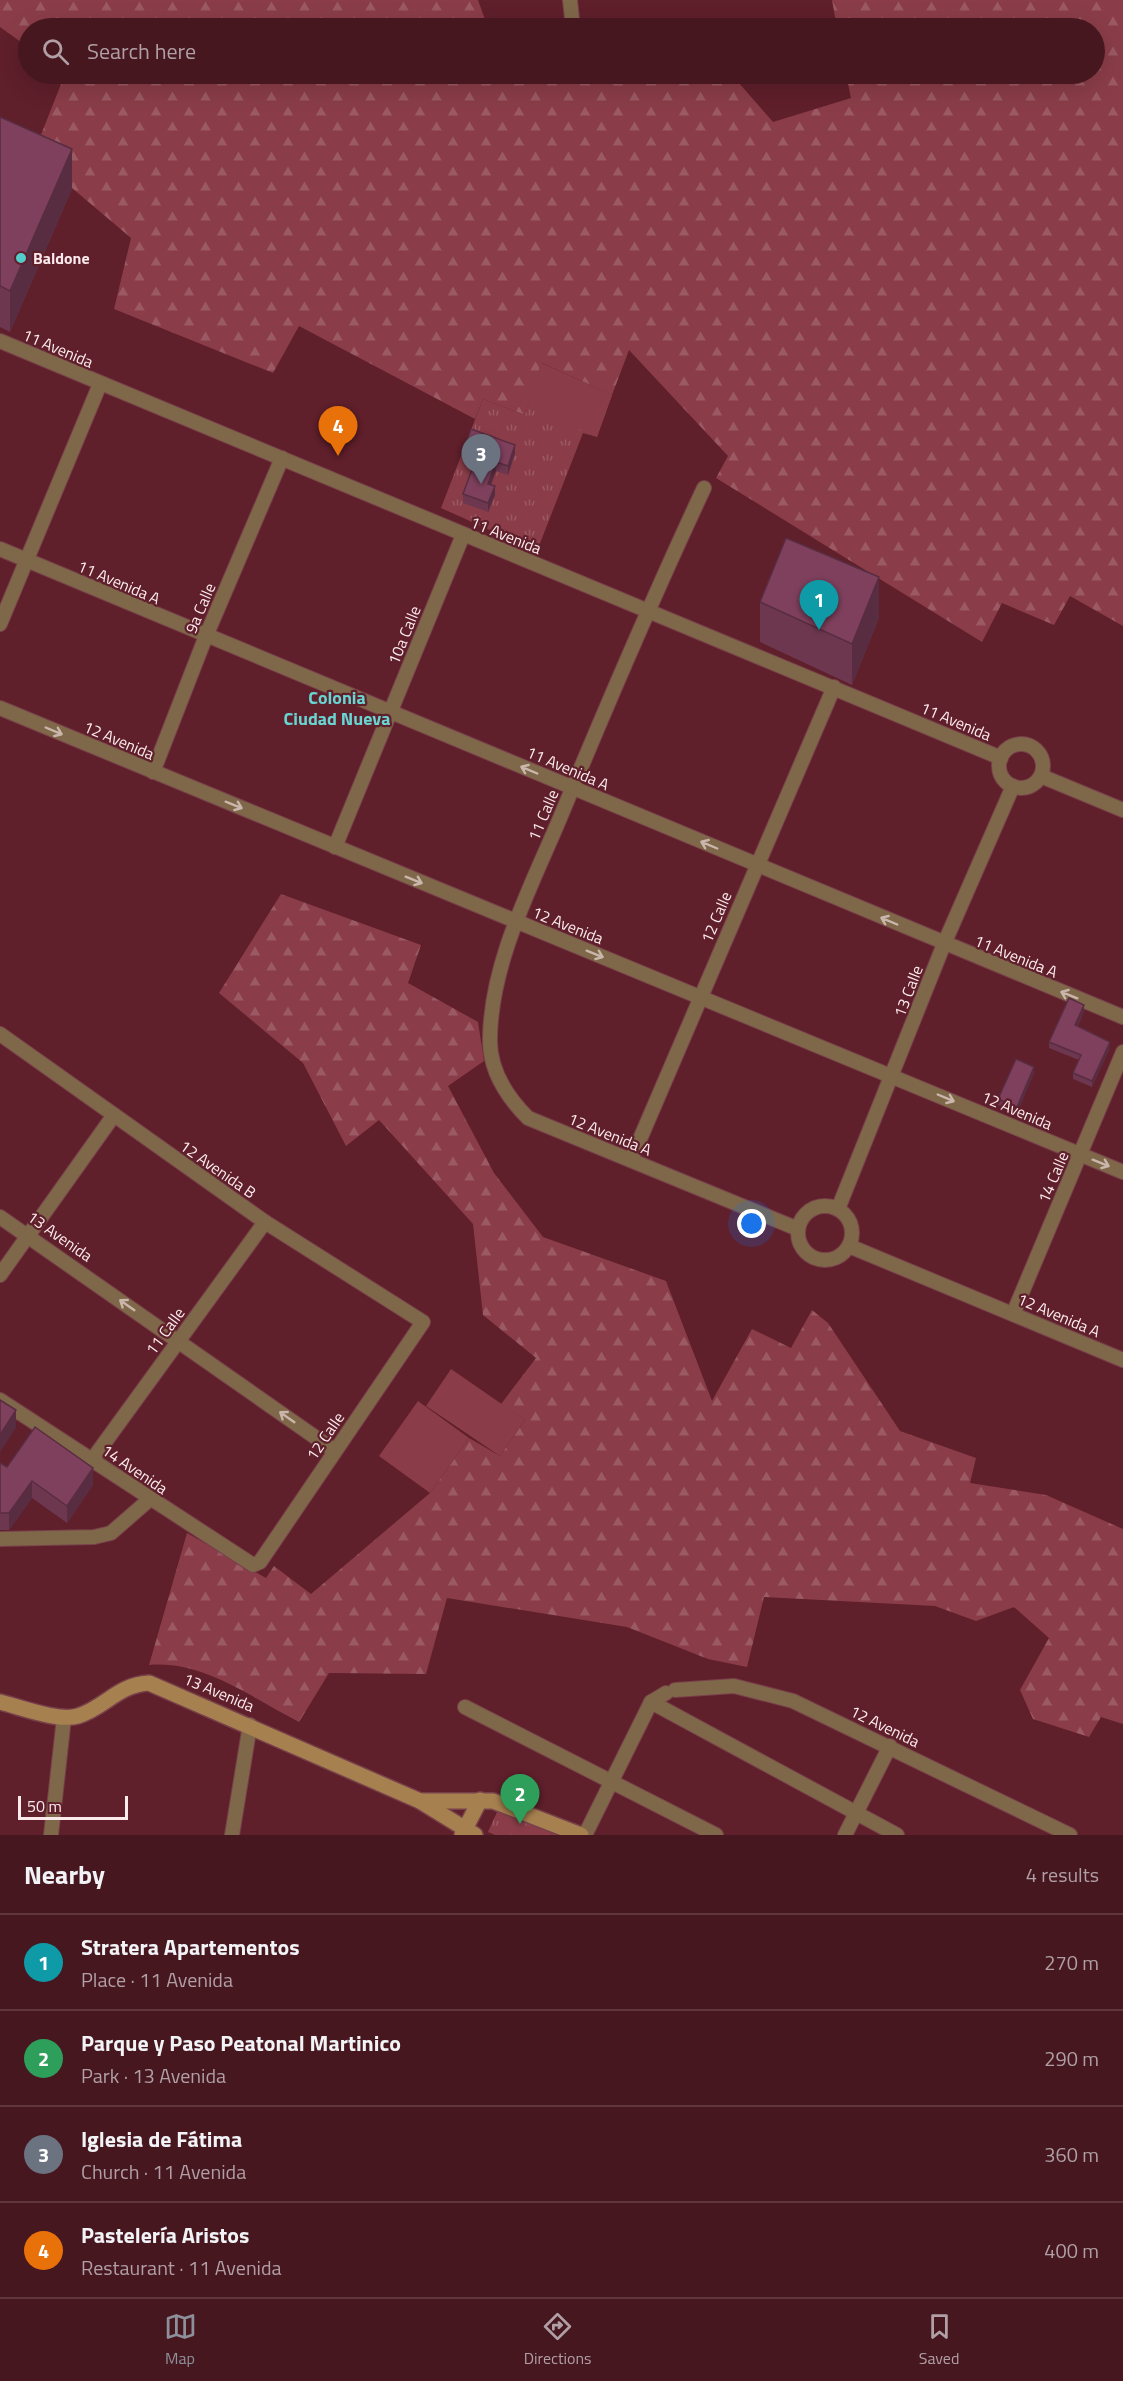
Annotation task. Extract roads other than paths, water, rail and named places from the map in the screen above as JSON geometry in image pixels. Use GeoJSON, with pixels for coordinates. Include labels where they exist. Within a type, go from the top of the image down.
{"type":"FeatureCollection","features":[{"type":"Feature","properties":{"kind":"street"},"geometry":{"type":"LineString","coordinates":[[570,0],[572,18]]}},
{"type":"Feature","properties":{"kind":"street","name":"11 Avenida"},"geometry":{"type":"LineString","coordinates":[[0,341],[1001,758]]}},
{"type":"Feature","properties":{"kind":"street"},"geometry":{"type":"LineString","coordinates":[[0,624],[100,384]]}},
{"type":"Feature","properties":{"kind":"street","name":"9a Calle"},"geometry":{"type":"LineString","coordinates":[[153,772],[206,636],[282,458]]}},
{"type":"Feature","properties":{"kind":"street","name":"11 Calle"},"geometry":{"type":"LineString","coordinates":[[492,1001],[517,922],[572,788],[647,610],[704,488]]}},
{"type":"Feature","properties":{"kind":"street","name":"10a Calle"},"geometry":{"type":"LineString","coordinates":[[335,847],[463,535]]}},
{"type":"Feature","properties":{"kind":"street","name":"11 Avenida A"},"geometry":{"type":"LineString","coordinates":[[0,549],[1123,1017]]}},
{"type":"Feature","properties":{"kind":"street","name":"12 Calle"},"geometry":{"type":"LineString","coordinates":[[631,1160],[834,687]]}},
{"type":"Feature","properties":{"kind":"street","name":"12 Avenida"},"geometry":{"type":"LineString","coordinates":[[0,708],[1123,1172]]}},
{"type":"Feature","properties":{"kind":"street"},"geometry":{"type":"LineString","coordinates":[[1030,746],[1036,750],[1042,762],[1041,776],[1032,786],[1019,788],[1013,786],[1003,778],[1000,771],[1001,758],[1010,747],[1030,746]]}},
{"type":"Feature","properties":{"kind":"street"},"geometry":{"type":"LineString","coordinates":[[1041,776],[1123,810]]}},
{"type":"Feature","properties":{"kind":"street","name":"13 Calle"},"geometry":{"type":"LineString","coordinates":[[838,1209],[944,944],[1013,786]]}},
{"type":"Feature","properties":{"kind":"street","name":"12 Avenida A"},"geometry":{"type":"LineString","coordinates":[[492,1001],[490,1041],[501,1084],[514,1104],[528,1118],[798,1230]]}},
{"type":"Feature","properties":{"kind":"street","name":"12 Avenida B"},"geometry":{"type":"LineString","coordinates":[[0,1034],[265,1221],[423,1322]]}},
{"type":"Feature","properties":{"kind":"street","name":"14 Calle"},"geometry":{"type":"LineString","coordinates":[[1013,1314],[1123,1052]]}},
{"type":"Feature","properties":{"kind":"street"},"geometry":{"type":"LineString","coordinates":[[0,1275],[114,1115]]}},
{"type":"Feature","properties":{"kind":"street"},"geometry":{"type":"LineString","coordinates":[[830,1206],[838,1209],[847,1216],[852,1227],[849,1246],[837,1258],[821,1260],[813,1258],[801,1246],[798,1230],[801,1221],[813,1209],[830,1206]]}},
{"type":"Feature","properties":{"kind":"street","name":"13 Avenida"},"geometry":{"type":"LineString","coordinates":[[0,1217],[335,1451]]}},
{"type":"Feature","properties":{"kind":"street","name":"11 Calle"},"geometry":{"type":"LineString","coordinates":[[92,1460],[265,1221]]}},
{"type":"Feature","properties":{"kind":"street","name":"12 Avenida A"},"geometry":{"type":"LineString","coordinates":[[849,1246],[1123,1360]]}},
{"type":"Feature","properties":{"kind":"street","name":"12 Calle"},"geometry":{"type":"LineString","coordinates":[[253,1565],[260,1562],[423,1322]]}},
{"type":"Feature","properties":{"kind":"street","name":"14 Avenida"},"geometry":{"type":"LineString","coordinates":[[0,1400],[253,1565]]}},
{"type":"Feature","properties":{"kind":"street"},"geometry":{"type":"LineString","coordinates":[[0,1539],[94,1537],[111,1533],[150,1499]]}},
{"type":"Feature","properties":{"kind":"street","name":"13 Avenida"},"geometry":{"type":"LineString","coordinates":[[64,1718],[92,1710],[124,1688],[149,1683],[250,1725],[420,1801],[468,1833]]}},
{"type":"Feature","properties":{"kind":"street","name":"12 Avenida"},"geometry":{"type":"LineString","coordinates":[[651,1702],[670,1691],[734,1686],[765,1692],[793,1701],[890,1746],[1061,1833]]}},
{"type":"Feature","properties":{"kind":"street"},"geometry":{"type":"LineString","coordinates":[[0,1702],[64,1718],[51,1835]]}},
{"type":"Feature","properties":{"kind":"street"},"geometry":{"type":"LineString","coordinates":[[585,1835],[651,1702],[897,1835]]}},
{"type":"Feature","properties":{"kind":"street"},"geometry":{"type":"LineString","coordinates":[[465,1707],[716,1835]]}},
{"type":"Feature","properties":{"kind":"street"},"geometry":{"type":"LineString","coordinates":[[232,1835],[250,1725]]}},
{"type":"Feature","properties":{"kind":"street"},"geometry":{"type":"LineString","coordinates":[[845,1835],[890,1746]]}},
{"type":"Feature","properties":{"kind":"street"},"geometry":{"type":"LineString","coordinates":[[468,1833],[480,1800]]}},
{"type":"Feature","properties":{"kind":"street","name":"13 Avenida"},"geometry":{"type":"LineString","coordinates":[[420,1801],[493,1801],[581,1835]]}},
{"type":"Feature","properties":{"kind":"place","name":"Baldone"},"geometry":{"type":"Point","coordinates":[21,258]}},
{"type":"Feature","properties":{"kind":"place","name":"Pastelería Aristos"},"geometry":{"type":"Point","coordinates":[338,456]}},
{"type":"Feature","properties":{"kind":"place","name":"Iglesia de Fátima"},"geometry":{"type":"Point","coordinates":[481,484]}},
{"type":"Feature","properties":{"kind":"place","name":"Stratera Apartementos"},"geometry":{"type":"Point","coordinates":[819,630]}},
{"type":"Feature","properties":{"kind":"place","name":"Parque y Paso Peatonal Martinico"},"geometry":{"type":"Point","coordinates":[520,1824]}},
{"type":"Feature","properties":{"kind":"district","name":"Colonia Ciudad Nueva"},"geometry":{"type":"Point","coordinates":[337,708]}}]}
